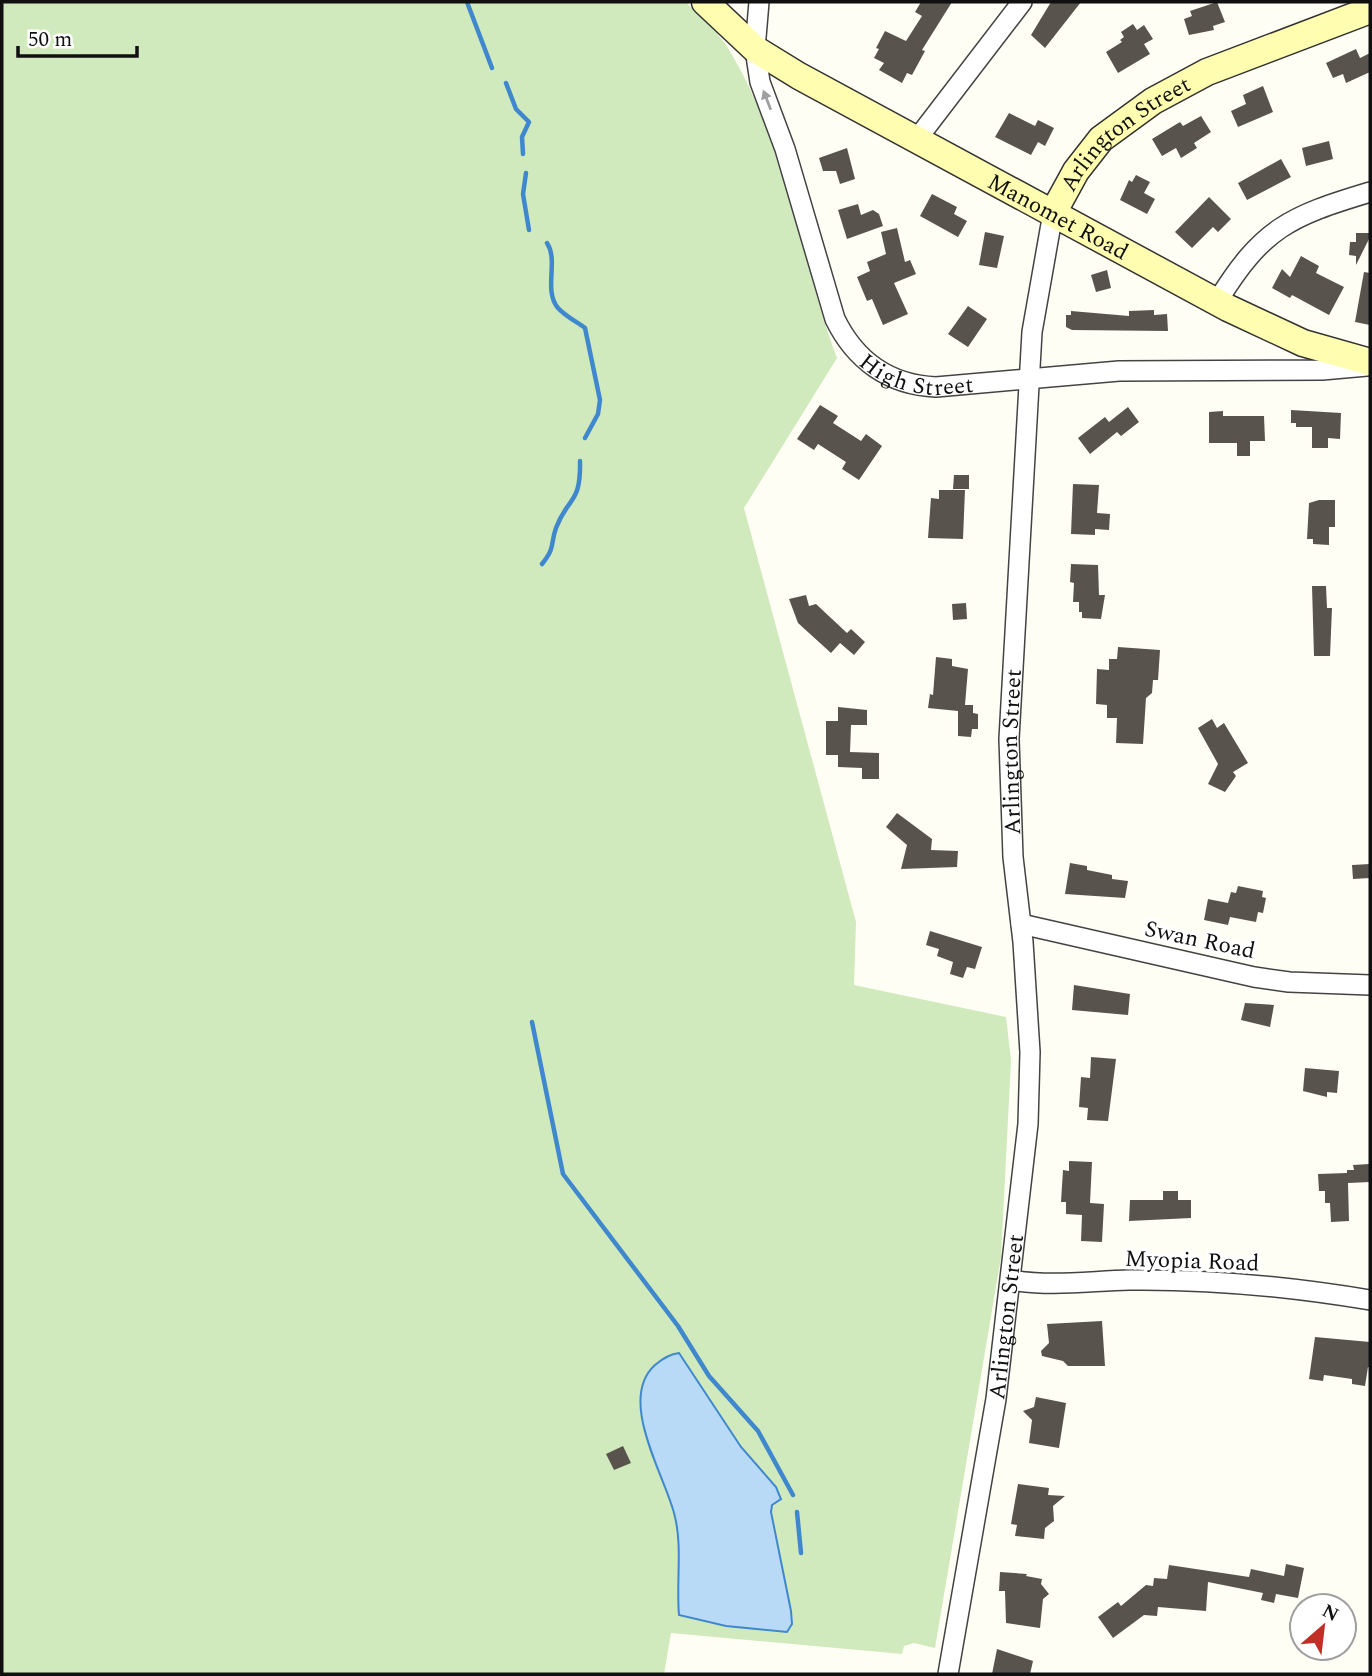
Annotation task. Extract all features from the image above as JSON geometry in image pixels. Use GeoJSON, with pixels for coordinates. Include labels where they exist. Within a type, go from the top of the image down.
{"type":"FeatureCollection","features":[{"type":"Feature","properties":{"kind":"main road"},"geometry":{"type":"LineString","coordinates":[[705,2],[755,48]]}},
{"type":"Feature","properties":{"kind":"main road","name":"Arlington Street"},"geometry":{"type":"LineString","coordinates":[[1053,213],[1076,171],[1101,139],[1153,101],[1207,72],[1370,10]]}},
{"type":"Feature","properties":{"kind":"main road","name":"Manomet Road"},"geometry":{"type":"LineString","coordinates":[[755,48],[1217,302],[1303,343],[1370,364]]}},
{"type":"Feature","properties":{"kind":"street","name":"High Street"},"geometry":{"type":"LineString","coordinates":[[759,2],[755,48],[760,82],[785,149],[835,319],[847,344],[863,360],[918,387],[1119,371],[1322,370],[1370,364]]}},
{"type":"Feature","properties":{"kind":"street"},"geometry":{"type":"LineString","coordinates":[[918,139],[1022,2]]}},
{"type":"Feature","properties":{"kind":"street"},"geometry":{"type":"LineString","coordinates":[[1217,302],[1236,272],[1263,240],[1306,211],[1370,191]]}},
{"type":"Feature","properties":{"kind":"street","name":"Arlington Street"},"geometry":{"type":"LineString","coordinates":[[948,1674],[996,1399],[1027,1124],[1030,1052],[1021,924],[1013,857],[1009,739],[1032,332],[1053,213]]}},
{"type":"Feature","properties":{"kind":"street","name":"Swan Road"},"geometry":{"type":"LineString","coordinates":[[1021,924],[1254,976],[1289,982],[1370,985]]}},
{"type":"Feature","properties":{"kind":"street","name":"Myopia Road"},"geometry":{"type":"LineString","coordinates":[[1011,1280],[1042,1285],[1128,1280],[1214,1283],[1370,1300]]}},
{"type":"Feature","properties":{"kind":"green space"},"geometry":{"type":"Polygon","coordinates":[[[2,2],[686,2],[726,45],[746,81],[777,158],[837,358],[744,508],[856,922],[854,985],[1006,1017],[1011,1060],[1001,1257],[935,1648],[914,1643],[904,1646],[902,1654],[671,1633],[664,1674],[2,1674],[2,2]]]}},
{"type":"Feature","properties":{"kind":"water"},"geometry":{"type":"Polygon","coordinates":[[[679,1353],[741,1447],[776,1487],[781,1499],[772,1505],[771,1512],[791,1611],[792,1624],[787,1632],[726,1626],[679,1615],[677,1525],[646,1437],[641,1397],[644,1380],[655,1365],[672,1354],[679,1353]]]}},
{"type":"Feature","properties":{"kind":"building"},"geometry":{"type":"Polygon","coordinates":[[[921,2],[952,2],[922,50],[925,51],[912,75],[907,73],[902,83],[879,70],[884,63],[874,58],[879,49],[876,48],[885,31],[906,41],[922,16],[915,12],[921,2]]]}},
{"type":"Feature","properties":{"kind":"building"},"geometry":{"type":"Polygon","coordinates":[[[1051,2],[1081,2],[1045,48],[1031,35],[1051,2]]]}},
{"type":"Feature","properties":{"kind":"building"},"geometry":{"type":"Polygon","coordinates":[[[1217,2],[1225,22],[1213,26],[1214,30],[1189,35],[1184,19],[1192,16],[1190,11],[1217,2]]]}},
{"type":"Feature","properties":{"kind":"building"},"geometry":{"type":"Polygon","coordinates":[[[1133,24],[1137,30],[1144,25],[1153,39],[1144,44],[1150,54],[1118,73],[1106,52],[1122,42],[1120,40],[1124,37],[1121,32],[1133,24]]]}},
{"type":"Feature","properties":{"kind":"building"},"geometry":{"type":"Polygon","coordinates":[[[1356,49],[1360,58],[1370,53],[1370,72],[1346,83],[1343,74],[1333,78],[1326,63],[1356,49]]]}},
{"type":"Feature","properties":{"kind":"building"},"geometry":{"type":"Polygon","coordinates":[[[1263,86],[1273,112],[1238,127],[1231,111],[1246,104],[1243,95],[1263,86]]]}},
{"type":"Feature","properties":{"kind":"building"},"geometry":{"type":"Polygon","coordinates":[[[1009,113],[1035,126],[1038,120],[1054,128],[1045,146],[1038,142],[1031,155],[995,137],[1009,113]]]}},
{"type":"Feature","properties":{"kind":"building"},"geometry":{"type":"Polygon","coordinates":[[[1201,116],[1211,132],[1194,143],[1197,148],[1181,158],[1176,148],[1162,156],[1152,139],[1180,122],[1183,126],[1201,116]]]}},
{"type":"Feature","properties":{"kind":"building"},"geometry":{"type":"Polygon","coordinates":[[[1329,141],[1333,159],[1306,166],[1302,148],[1329,141]]]}},
{"type":"Feature","properties":{"kind":"building"},"geometry":{"type":"Polygon","coordinates":[[[847,148],[855,179],[840,184],[836,171],[823,171],[819,158],[847,148]]]}},
{"type":"Feature","properties":{"kind":"building"},"geometry":{"type":"Polygon","coordinates":[[[1281,159],[1291,177],[1247,200],[1238,183],[1281,159]]]}},
{"type":"Feature","properties":{"kind":"building"},"geometry":{"type":"Polygon","coordinates":[[[1136,175],[1150,182],[1144,193],[1155,199],[1147,214],[1120,200],[1129,180],[1132,182],[1136,175]]]}},
{"type":"Feature","properties":{"kind":"building"},"geometry":{"type":"Polygon","coordinates":[[[932,194],[957,207],[954,214],[967,221],[958,237],[920,216],[932,194]]]}},
{"type":"Feature","properties":{"kind":"building"},"geometry":{"type":"Polygon","coordinates":[[[1209,197],[1231,219],[1218,232],[1213,227],[1192,248],[1175,232],[1209,197]]]}},
{"type":"Feature","properties":{"kind":"building"},"geometry":{"type":"Polygon","coordinates":[[[858,204],[861,215],[873,210],[879,214],[883,226],[847,239],[838,210],[858,204]]]}},
{"type":"Feature","properties":{"kind":"building"},"geometry":{"type":"Polygon","coordinates":[[[897,228],[905,262],[910,260],[916,274],[894,283],[908,314],[883,325],[872,299],[867,301],[857,277],[870,271],[867,262],[886,254],[881,232],[897,228]]]}},
{"type":"Feature","properties":{"kind":"building"},"geometry":{"type":"Polygon","coordinates":[[[985,232],[1004,236],[997,268],[979,265],[985,232]]]}},
{"type":"Feature","properties":{"kind":"building"},"geometry":{"type":"Polygon","coordinates":[[[1356,233],[1370,233],[1370,237],[1356,265],[1356,256],[1349,255],[1350,242],[1356,242],[1356,233]]]}},
{"type":"Feature","properties":{"kind":"building"},"geometry":{"type":"Polygon","coordinates":[[[1301,256],[1319,266],[1316,273],[1344,287],[1329,315],[1292,295],[1290,298],[1272,288],[1282,269],[1290,277],[1301,256]]]}},
{"type":"Feature","properties":{"kind":"building"},"geometry":{"type":"Polygon","coordinates":[[[1107,270],[1111,288],[1096,292],[1091,275],[1107,270]]]}},
{"type":"Feature","properties":{"kind":"building"},"geometry":{"type":"Polygon","coordinates":[[[1364,272],[1370,273],[1370,325],[1355,322],[1364,272]]]}},
{"type":"Feature","properties":{"kind":"building"},"geometry":{"type":"Polygon","coordinates":[[[968,306],[987,319],[968,347],[948,334],[968,306]]]}},
{"type":"Feature","properties":{"kind":"building"},"geometry":{"type":"Polygon","coordinates":[[[1154,310],[1154,315],[1167,314],[1168,331],[1072,330],[1066,327],[1066,315],[1071,315],[1071,311],[1129,316],[1129,311],[1154,310]]]}},
{"type":"Feature","properties":{"kind":"building"},"geometry":{"type":"Polygon","coordinates":[[[820,405],[838,416],[833,423],[861,441],[866,434],[882,446],[859,480],[842,469],[846,462],[818,444],[814,450],[797,439],[820,405]]]}},
{"type":"Feature","properties":{"kind":"building"},"geometry":{"type":"Polygon","coordinates":[[[1128,407],[1139,422],[1121,436],[1117,432],[1090,454],[1078,438],[1105,417],[1109,422],[1128,407]]]}},
{"type":"Feature","properties":{"kind":"building"},"geometry":{"type":"Polygon","coordinates":[[[1291,410],[1341,413],[1340,439],[1328,438],[1328,448],[1312,448],[1312,427],[1296,427],[1296,423],[1291,423],[1291,410]]]}},
{"type":"Feature","properties":{"kind":"building"},"geometry":{"type":"Polygon","coordinates":[[[1223,411],[1223,416],[1264,416],[1265,441],[1250,441],[1250,456],[1237,456],[1237,443],[1209,443],[1209,412],[1223,411]]]}},
{"type":"Feature","properties":{"kind":"building"},"geometry":{"type":"Polygon","coordinates":[[[954,475],[969,475],[969,489],[953,489],[954,475]]]}},
{"type":"Feature","properties":{"kind":"building"},"geometry":{"type":"Polygon","coordinates":[[[1073,484],[1099,485],[1097,513],[1110,514],[1109,530],[1095,529],[1095,535],[1071,534],[1073,484]]]}},
{"type":"Feature","properties":{"kind":"building"},"geometry":{"type":"Polygon","coordinates":[[[939,490],[965,490],[963,539],[928,538],[931,498],[939,499],[939,490]]]}},
{"type":"Feature","properties":{"kind":"building"},"geometry":{"type":"Polygon","coordinates":[[[1335,500],[1335,527],[1329,527],[1329,545],[1313,544],[1313,539],[1307,539],[1309,503],[1335,500]]]}},
{"type":"Feature","properties":{"kind":"building"},"geometry":{"type":"Polygon","coordinates":[[[1071,564],[1098,565],[1099,595],[1105,595],[1101,619],[1082,618],[1079,602],[1073,602],[1071,564]]]}},
{"type":"Feature","properties":{"kind":"building"},"geometry":{"type":"Polygon","coordinates":[[[1312,586],[1326,586],[1327,608],[1332,608],[1330,656],[1314,656],[1312,586]]]}},
{"type":"Feature","properties":{"kind":"building"},"geometry":{"type":"Polygon","coordinates":[[[806,595],[809,606],[816,604],[847,633],[851,629],[865,642],[854,655],[840,643],[831,653],[798,623],[789,599],[806,595]]]}},
{"type":"Feature","properties":{"kind":"building"},"geometry":{"type":"Polygon","coordinates":[[[966,603],[967,619],[953,620],[952,604],[966,603]]]}},
{"type":"Feature","properties":{"kind":"building"},"geometry":{"type":"Polygon","coordinates":[[[1118,647],[1160,650],[1158,680],[1153,680],[1152,693],[1146,698],[1143,744],[1116,743],[1117,718],[1107,718],[1107,705],[1096,704],[1097,669],[1109,670],[1109,659],[1117,659],[1118,647]]]}},
{"type":"Feature","properties":{"kind":"building"},"geometry":{"type":"Polygon","coordinates":[[[936,657],[952,659],[952,666],[968,669],[965,705],[973,705],[973,713],[978,714],[978,729],[972,729],[971,737],[958,736],[958,711],[928,708],[930,694],[933,695],[936,657]]]}},
{"type":"Feature","properties":{"kind":"building"},"geometry":{"type":"Polygon","coordinates":[[[838,707],[867,710],[867,725],[851,725],[850,752],[879,753],[879,779],[862,779],[862,768],[838,767],[838,755],[826,755],[826,721],[838,721],[838,707]]]}},
{"type":"Feature","properties":{"kind":"building"},"geometry":{"type":"Polygon","coordinates":[[[1212,719],[1217,728],[1224,723],[1248,763],[1233,772],[1236,776],[1225,792],[1208,784],[1218,764],[1198,728],[1212,719]]]}},
{"type":"Feature","properties":{"kind":"building"},"geometry":{"type":"Polygon","coordinates":[[[897,813],[932,839],[931,850],[958,851],[957,867],[901,869],[907,845],[886,827],[897,813]]]}},
{"type":"Feature","properties":{"kind":"building"},"geometry":{"type":"Polygon","coordinates":[[[1070,863],[1112,875],[1112,879],[1128,881],[1125,898],[1065,894],[1070,863]]]}},
{"type":"Feature","properties":{"kind":"building"},"geometry":{"type":"Polygon","coordinates":[[[1370,864],[1370,878],[1353,879],[1352,865],[1370,864]]]}},
{"type":"Feature","properties":{"kind":"building"},"geometry":{"type":"Polygon","coordinates":[[[1238,886],[1263,891],[1262,897],[1266,898],[1263,913],[1258,912],[1256,922],[1230,917],[1228,925],[1204,920],[1208,899],[1228,903],[1231,892],[1236,893],[1238,886]]]}},
{"type":"Feature","properties":{"kind":"building"},"geometry":{"type":"Polygon","coordinates":[[[930,931],[982,947],[975,969],[967,967],[963,978],[950,974],[953,962],[937,956],[939,949],[926,945],[930,931]]]}},
{"type":"Feature","properties":{"kind":"building"},"geometry":{"type":"Polygon","coordinates":[[[1074,985],[1130,994],[1128,1015],[1072,1010],[1074,985]]]}},
{"type":"Feature","properties":{"kind":"building"},"geometry":{"type":"Polygon","coordinates":[[[1245,1003],[1274,1005],[1270,1027],[1241,1020],[1245,1003]]]}},
{"type":"Feature","properties":{"kind":"building"},"geometry":{"type":"Polygon","coordinates":[[[1091,1057],[1116,1059],[1108,1121],[1087,1120],[1088,1108],[1079,1107],[1081,1077],[1090,1078],[1091,1057]]]}},
{"type":"Feature","properties":{"kind":"building"},"geometry":{"type":"Polygon","coordinates":[[[1305,1068],[1339,1071],[1337,1093],[1327,1092],[1327,1097],[1303,1091],[1305,1068]]]}},
{"type":"Feature","properties":{"kind":"building"},"geometry":{"type":"Polygon","coordinates":[[[1069,1161],[1092,1162],[1090,1203],[1104,1204],[1102,1242],[1081,1241],[1082,1215],[1066,1214],[1066,1202],[1061,1202],[1063,1170],[1069,1171],[1069,1161]]]}},
{"type":"Feature","properties":{"kind":"building"},"geometry":{"type":"Polygon","coordinates":[[[1369,1164],[1370,1182],[1348,1183],[1349,1221],[1331,1222],[1330,1203],[1325,1203],[1325,1191],[1319,1191],[1318,1174],[1347,1173],[1347,1170],[1354,1170],[1353,1165],[1369,1164]]]}},
{"type":"Feature","properties":{"kind":"building"},"geometry":{"type":"Polygon","coordinates":[[[1163,1191],[1178,1191],[1178,1200],[1191,1200],[1191,1218],[1129,1221],[1130,1200],[1163,1200],[1163,1191]]]}},
{"type":"Feature","properties":{"kind":"building"},"geometry":{"type":"Polygon","coordinates":[[[1102,1321],[1105,1366],[1068,1366],[1063,1361],[1042,1356],[1041,1351],[1049,1343],[1047,1324],[1102,1321]]]}},
{"type":"Feature","properties":{"kind":"building"},"geometry":{"type":"Polygon","coordinates":[[[1315,1337],[1370,1342],[1370,1368],[1368,1367],[1365,1386],[1352,1384],[1352,1379],[1324,1375],[1323,1381],[1309,1379],[1315,1337]]]}},
{"type":"Feature","properties":{"kind":"building"},"geometry":{"type":"Polygon","coordinates":[[[1036,1397],[1066,1403],[1059,1448],[1029,1443],[1032,1420],[1023,1411],[1034,1407],[1036,1397]]]}},
{"type":"Feature","properties":{"kind":"building"},"geometry":{"type":"Polygon","coordinates":[[[623,1446],[631,1463],[614,1470],[606,1454],[623,1446]]]}},
{"type":"Feature","properties":{"kind":"building"},"geometry":{"type":"Polygon","coordinates":[[[1018,1484],[1049,1488],[1048,1495],[1065,1496],[1053,1506],[1054,1521],[1045,1528],[1044,1539],[1015,1536],[1017,1525],[1011,1524],[1018,1484]]]}},
{"type":"Feature","properties":{"kind":"building"},"geometry":{"type":"Polygon","coordinates":[[[1286,1564],[1304,1568],[1299,1592],[1288,1592],[1288,1596],[1276,1594],[1274,1603],[1261,1600],[1263,1593],[1208,1582],[1206,1611],[1158,1607],[1157,1616],[1144,1615],[1113,1638],[1098,1617],[1118,1602],[1121,1606],[1146,1585],[1153,1586],[1154,1578],[1167,1579],[1169,1565],[1249,1577],[1251,1569],[1284,1576],[1286,1564]]]}},
{"type":"Feature","properties":{"kind":"building"},"geometry":{"type":"Polygon","coordinates":[[[1000,1572],[1027,1574],[1026,1576],[1042,1579],[1041,1584],[1049,1594],[1043,1599],[1040,1628],[1006,1623],[1005,1591],[999,1591],[1000,1572]]]}},
{"type":"Feature","properties":{"kind":"building"},"geometry":{"type":"Polygon","coordinates":[[[997,1649],[1033,1661],[1030,1674],[992,1674],[997,1649]]]}},
{"type":"Feature","properties":{"kind":"waterway"},"geometry":{"type":"LineString","coordinates":[[467,2],[492,68]]}},
{"type":"Feature","properties":{"kind":"waterway"},"geometry":{"type":"LineString","coordinates":[[506,83],[516,109],[529,122],[522,137],[523,154]]}},
{"type":"Feature","properties":{"kind":"waterway"},"geometry":{"type":"LineString","coordinates":[[526,173],[523,194],[529,230]]}},
{"type":"Feature","properties":{"kind":"waterway"},"geometry":{"type":"LineString","coordinates":[[547,243],[552,258],[551,284],[554,301],[561,311],[585,328],[600,400],[598,414],[585,438]]}},
{"type":"Feature","properties":{"kind":"waterway"},"geometry":{"type":"LineString","coordinates":[[542,564],[551,549],[561,518],[576,493],[580,461]]}},
{"type":"Feature","properties":{"kind":"waterway"},"geometry":{"type":"LineString","coordinates":[[532,1022],[563,1174],[678,1326],[709,1376],[758,1431],[793,1495]]}},
{"type":"Feature","properties":{"kind":"waterway"},"geometry":{"type":"LineString","coordinates":[[797,1512],[801,1553]]}}]}
